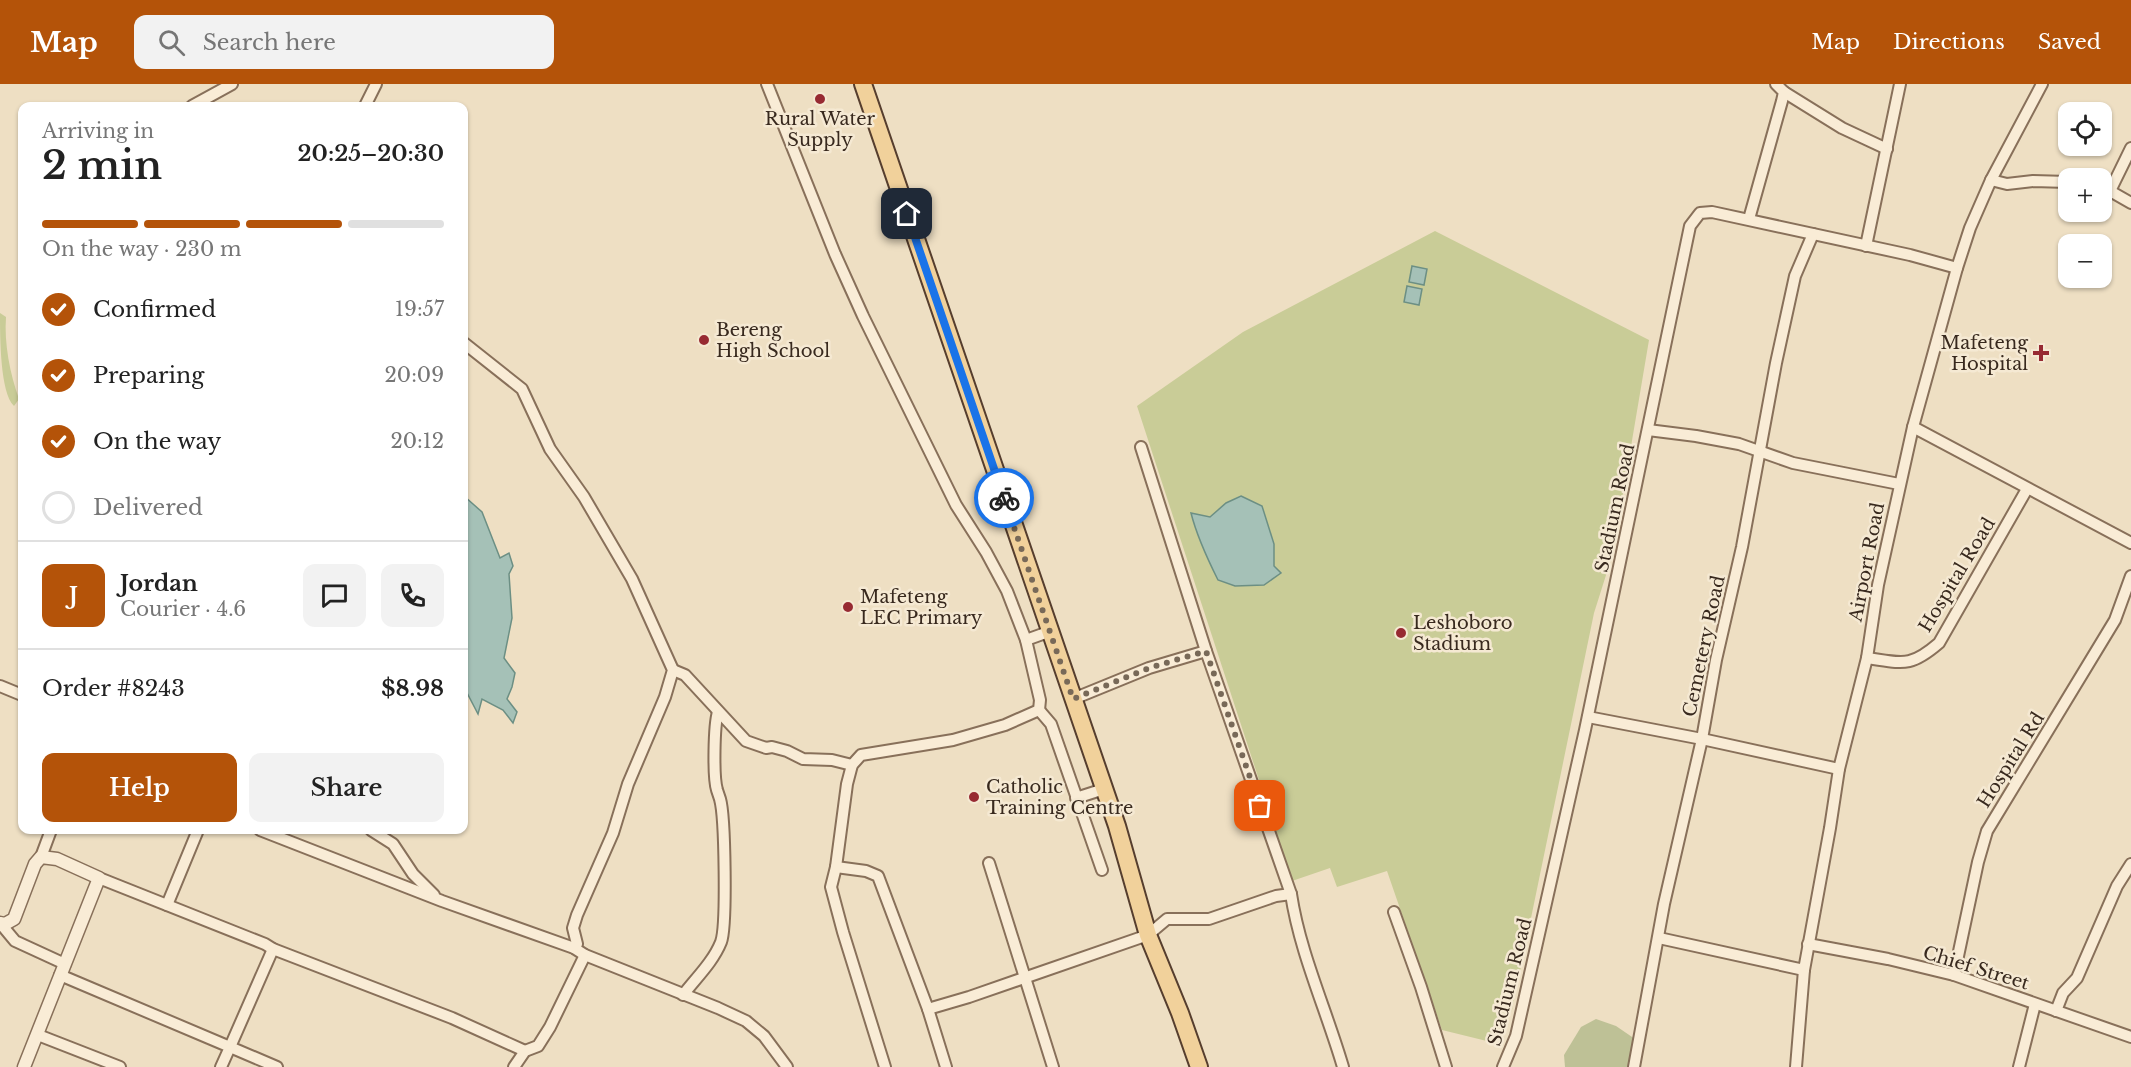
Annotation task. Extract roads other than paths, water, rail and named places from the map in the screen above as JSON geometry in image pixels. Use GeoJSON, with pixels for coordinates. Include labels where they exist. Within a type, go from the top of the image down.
{"type":"FeatureCollection","features":[{"type":"Feature","properties":{"kind":"main road"},"geometry":{"type":"LineString","coordinates":[[863,84],[1117,825],[1148,935],[1199,1067]]}},
{"type":"Feature","properties":{"kind":"street"},"geometry":{"type":"LineString","coordinates":[[199,102],[232,84]]}},
{"type":"Feature","properties":{"kind":"street"},"geometry":{"type":"LineString","coordinates":[[367,102],[376,84]]}},
{"type":"Feature","properties":{"kind":"street"},"geometry":{"type":"LineString","coordinates":[[767,84],[835,254],[863,316],[956,506],[986,552],[1007,591],[1026,640],[1040,700],[1039,710],[1051,724],[1102,870]]}},
{"type":"Feature","properties":{"kind":"street"},"geometry":{"type":"LineString","coordinates":[[1866,246],[1900,84]]}},
{"type":"Feature","properties":{"kind":"street","name":"Airport Road"},"geometry":{"type":"LineString","coordinates":[[1796,1067],[1804,970],[1839,769],[1867,658],[1878,585],[1913,427],[1970,228],[1991,180],[2042,84]]}},
{"type":"Feature","properties":{"kind":"street"},"geometry":{"type":"LineString","coordinates":[[1749,219],[1780,88],[1842,128],[1887,149]]}},
{"type":"Feature","properties":{"kind":"street"},"geometry":{"type":"LineString","coordinates":[[2112,180],[2131,148]]}},
{"type":"Feature","properties":{"kind":"street"},"geometry":{"type":"LineString","coordinates":[[1991,180],[2007,184],[2033,181],[2058,182]]}},
{"type":"Feature","properties":{"kind":"street"},"geometry":{"type":"LineString","coordinates":[[2112,193],[2131,203]]}},
{"type":"Feature","properties":{"kind":"street","name":"Stadium Road"},"geometry":{"type":"LineString","coordinates":[[1503,1067],[1516,1036],[1588,717],[1690,226],[1700,213],[1712,212],[1957,268]]}},
{"type":"Feature","properties":{"kind":"street","name":"Cemetery Road"},"geometry":{"type":"LineString","coordinates":[[1634,1067],[1664,904],[1702,739],[1716,660],[1742,547],[1759,450],[1795,276],[1813,234]]}},
{"type":"Feature","properties":{"kind":"street"},"geometry":{"type":"LineString","coordinates":[[468,346],[522,389],[550,449],[584,497],[632,579],[673,670],[665,697],[628,784],[613,833],[577,915],[573,928],[577,944],[574,948]]}},
{"type":"Feature","properties":{"kind":"street"},"geometry":{"type":"LineString","coordinates":[[1913,427],[2131,543]]}},
{"type":"Feature","properties":{"kind":"street"},"geometry":{"type":"LineString","coordinates":[[1648,430],[1696,436],[1759,450],[1793,463],[1899,484]]}},
{"type":"Feature","properties":{"kind":"street"},"geometry":{"type":"LineString","coordinates":[[1141,447],[1206,651],[1291,894],[1296,926],[1343,1067]]}},
{"type":"Feature","properties":{"kind":"street","name":"Hospital Road"},"geometry":{"type":"LineString","coordinates":[[1867,658],[1902,663],[1922,658],[1939,643],[2027,489]]}},
{"type":"Feature","properties":{"kind":"street","name":"Hospital Rd"},"geometry":{"type":"LineString","coordinates":[[1954,975],[1978,862],[1987,831],[2115,620],[2131,576]]}},
{"type":"Feature","properties":{"kind":"street"},"geometry":{"type":"LineString","coordinates":[[1026,640],[1051,631]]}},
{"type":"Feature","properties":{"kind":"street"},"geometry":{"type":"LineString","coordinates":[[1073,699],[1149,668],[1206,651]]}},
{"type":"Feature","properties":{"kind":"street"},"geometry":{"type":"LineString","coordinates":[[673,670],[685,675],[746,741],[766,748],[772,747],[787,751],[803,759],[832,760],[852,765]]}},
{"type":"Feature","properties":{"kind":"street"},"geometry":{"type":"LineString","coordinates":[[0,686],[18,693]]}},
{"type":"Feature","properties":{"kind":"street"},"geometry":{"type":"LineString","coordinates":[[885,1067],[831,887],[852,765],[861,755],[953,740],[1005,725],[1039,710]]}},
{"type":"Feature","properties":{"kind":"street"},"geometry":{"type":"LineString","coordinates":[[683,994],[713,958],[722,940],[724,892],[722,814],[721,800],[716,788],[715,720],[718,712]]}},
{"type":"Feature","properties":{"kind":"street"},"geometry":{"type":"LineString","coordinates":[[1588,717],[1839,769]]}},
{"type":"Feature","properties":{"kind":"street"},"geometry":{"type":"LineString","coordinates":[[1076,798],[1104,789]]}},
{"type":"Feature","properties":{"kind":"street"},"geometry":{"type":"LineString","coordinates":[[0,923],[6,924],[15,919],[35,864],[49,834]]}},
{"type":"Feature","properties":{"kind":"street"},"geometry":{"type":"LineString","coordinates":[[167,905],[196,834]]}},
{"type":"Feature","properties":{"kind":"street"},"geometry":{"type":"LineString","coordinates":[[270,834],[442,902],[574,948],[585,955],[718,1008],[746,1021],[764,1036],[787,1067]]}},
{"type":"Feature","properties":{"kind":"street"},"geometry":{"type":"LineString","coordinates":[[377,834],[393,844],[420,884],[442,902]]}},
{"type":"Feature","properties":{"kind":"street"},"geometry":{"type":"LineString","coordinates":[[40,857],[57,859],[273,949],[452,1018],[525,1051]]}},
{"type":"Feature","properties":{"kind":"street"},"geometry":{"type":"LineString","coordinates":[[988,863],[1053,1067]]}},
{"type":"Feature","properties":{"kind":"street"},"geometry":{"type":"LineString","coordinates":[[2056,1011],[2063,993],[2078,978],[2117,886],[2131,864]]}},
{"type":"Feature","properties":{"kind":"street"},"geometry":{"type":"LineString","coordinates":[[836,867],[866,871],[878,876],[928,1009],[946,1067]]}},
{"type":"Feature","properties":{"kind":"street"},"geometry":{"type":"LineString","coordinates":[[24,1067],[99,878]]}},
{"type":"Feature","properties":{"kind":"street"},"geometry":{"type":"LineString","coordinates":[[928,1009],[1026,978],[1148,935],[1167,919],[1209,919],[1276,896],[1291,894]]}},
{"type":"Feature","properties":{"kind":"street"},"geometry":{"type":"LineString","coordinates":[[1394,912],[1446,1067]]}},
{"type":"Feature","properties":{"kind":"street"},"geometry":{"type":"LineString","coordinates":[[0,923],[15,941],[62,970],[277,1067]]}},
{"type":"Feature","properties":{"kind":"street"},"geometry":{"type":"LineString","coordinates":[[1659,938],[1804,970]]}},
{"type":"Feature","properties":{"kind":"street","name":"Chief Street"},"geometry":{"type":"LineString","coordinates":[[1808,944],[1888,959],[1954,975],[2131,1037]]}},
{"type":"Feature","properties":{"kind":"street"},"geometry":{"type":"LineString","coordinates":[[221,1067],[273,949]]}},
{"type":"Feature","properties":{"kind":"street"},"geometry":{"type":"LineString","coordinates":[[514,1067],[525,1051],[538,1046],[550,1027],[585,955]]}},
{"type":"Feature","properties":{"kind":"street"},"geometry":{"type":"LineString","coordinates":[[2019,1067],[2035,1004]]}},
{"type":"Feature","properties":{"kind":"street"},"geometry":{"type":"LineString","coordinates":[[38,1035],[120,1067]]}},
{"type":"Feature","properties":{"kind":"water"},"geometry":{"type":"Polygon","coordinates":[[[1412,266],[1427,269],[1424,285],[1409,282],[1412,266]]]}},
{"type":"Feature","properties":{"kind":"water"},"geometry":{"type":"Polygon","coordinates":[[[1407,286],[1422,289],[1419,305],[1404,302],[1407,286]]]}},
{"type":"Feature","properties":{"kind":"water"},"geometry":{"type":"Polygon","coordinates":[[[1241,496],[1262,506],[1274,544],[1274,566],[1281,573],[1264,585],[1235,586],[1218,580],[1191,513],[1210,517],[1226,503],[1241,496]]]}},
{"type":"Feature","properties":{"kind":"water"},"geometry":{"type":"Polygon","coordinates":[[[468,500],[482,512],[500,558],[509,553],[513,566],[509,574],[512,618],[504,658],[515,673],[507,699],[517,712],[513,723],[503,710],[482,699],[478,714],[468,695],[468,500]]]}},
{"type":"Feature","properties":{"kind":"place","name":"Rural Water Supply"},"geometry":{"type":"Point","coordinates":[820,99]}},
{"type":"Feature","properties":{"kind":"place","name":"Bereng High School"},"geometry":{"type":"Point","coordinates":[704,340]}},
{"type":"Feature","properties":{"kind":"place","name":"Mafeteng Hospital"},"geometry":{"type":"Point","coordinates":[2041,353]}},
{"type":"Feature","properties":{"kind":"place","name":"Mafeteng LEC Primary"},"geometry":{"type":"Point","coordinates":[848,607]}},
{"type":"Feature","properties":{"kind":"place","name":"Leshoboro Stadium"},"geometry":{"type":"Point","coordinates":[1401,633]}},
{"type":"Feature","properties":{"kind":"place","name":"Catholic Training Centre"},"geometry":{"type":"Point","coordinates":[974,797]}}]}
